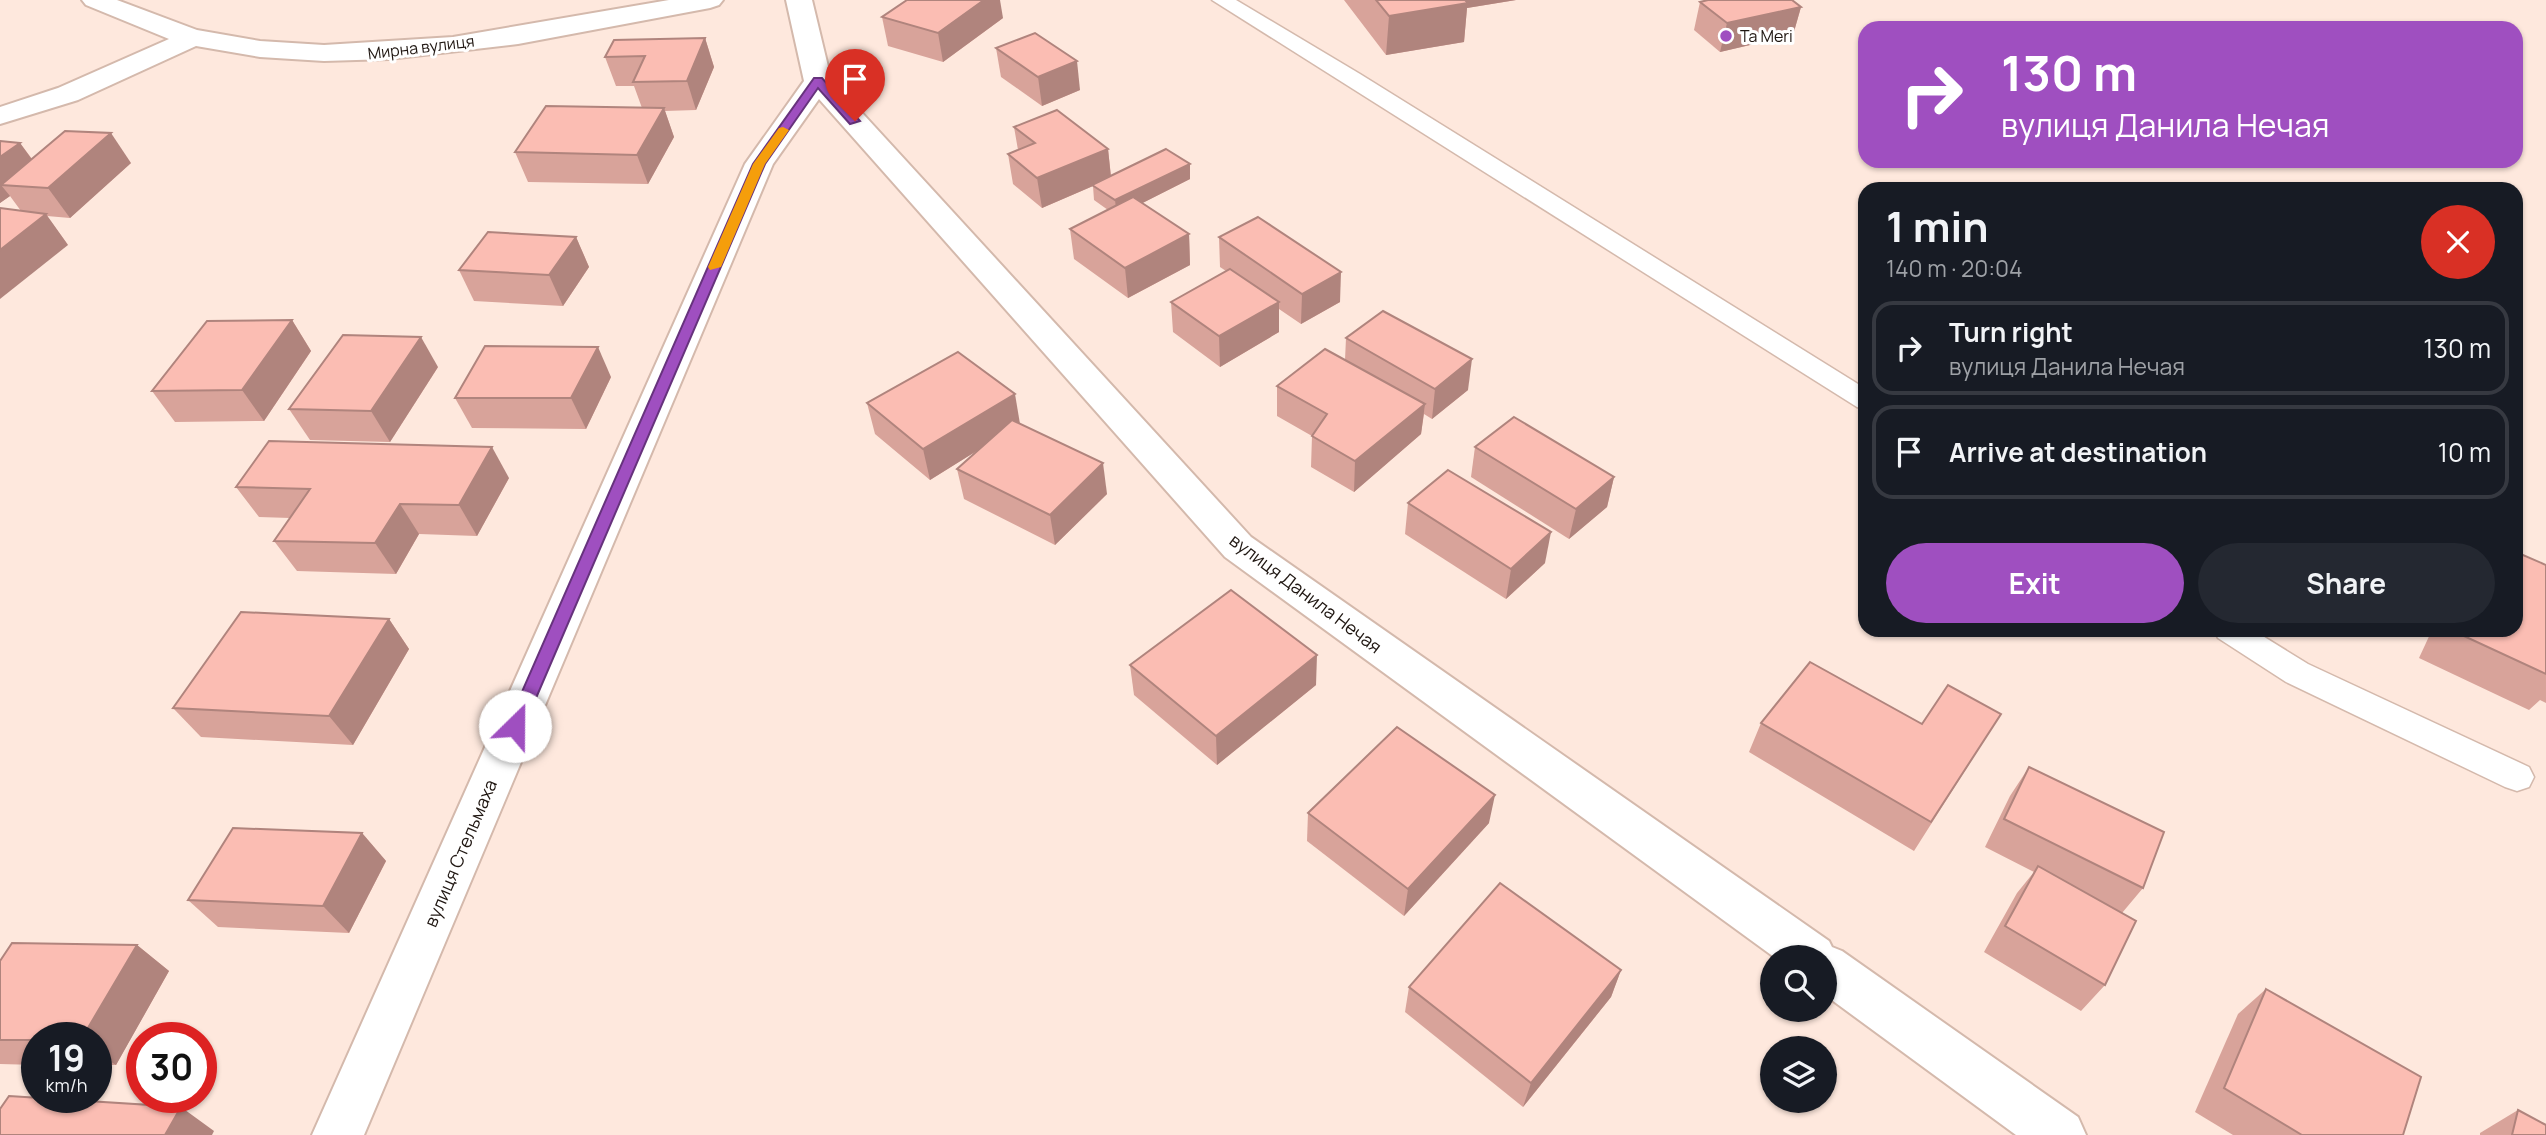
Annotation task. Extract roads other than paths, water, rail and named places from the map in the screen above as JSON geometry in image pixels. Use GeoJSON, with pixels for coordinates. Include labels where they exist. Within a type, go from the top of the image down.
{"type":"FeatureCollection","features":[{"type":"Feature","properties":{"kind":"street","name":"Мирна вулиця"},"geometry":{"type":"LineString","coordinates":[[95,0],[192,38],[271,52],[387,54],[433,49],[667,4],[710,0]]}},
{"type":"Feature","properties":{"kind":"street","name":"вулиця Данила Нечая"},"geometry":{"type":"LineString","coordinates":[[799,0],[818,81],[1238,547],[1795,945]]}},
{"type":"Feature","properties":{"kind":"street"},"geometry":{"type":"LineString","coordinates":[[0,116],[68,94],[192,38]]}},
{"type":"Feature","properties":{"kind":"street","name":"вулиця Стельмаха"},"geometry":{"type":"LineString","coordinates":[[338,1135],[759,164],[818,81]]}},
{"type":"Feature","properties":{"kind":"street"},"geometry":{"type":"LineString","coordinates":[[1837,976],[2060,1135]]}},
{"type":"Feature","properties":{"kind":"lane"},"geometry":{"type":"LineString","coordinates":[[1222,0],[1353,78],[1858,396]]}},
{"type":"Feature","properties":{"kind":"lane"},"geometry":{"type":"LineString","coordinates":[[2240,637],[2297,673],[2517,777]]}},
{"type":"Feature","properties":{"kind":"place","name":"Ta Meri"},"geometry":{"type":"Point","coordinates":[1726,36]}}]}
